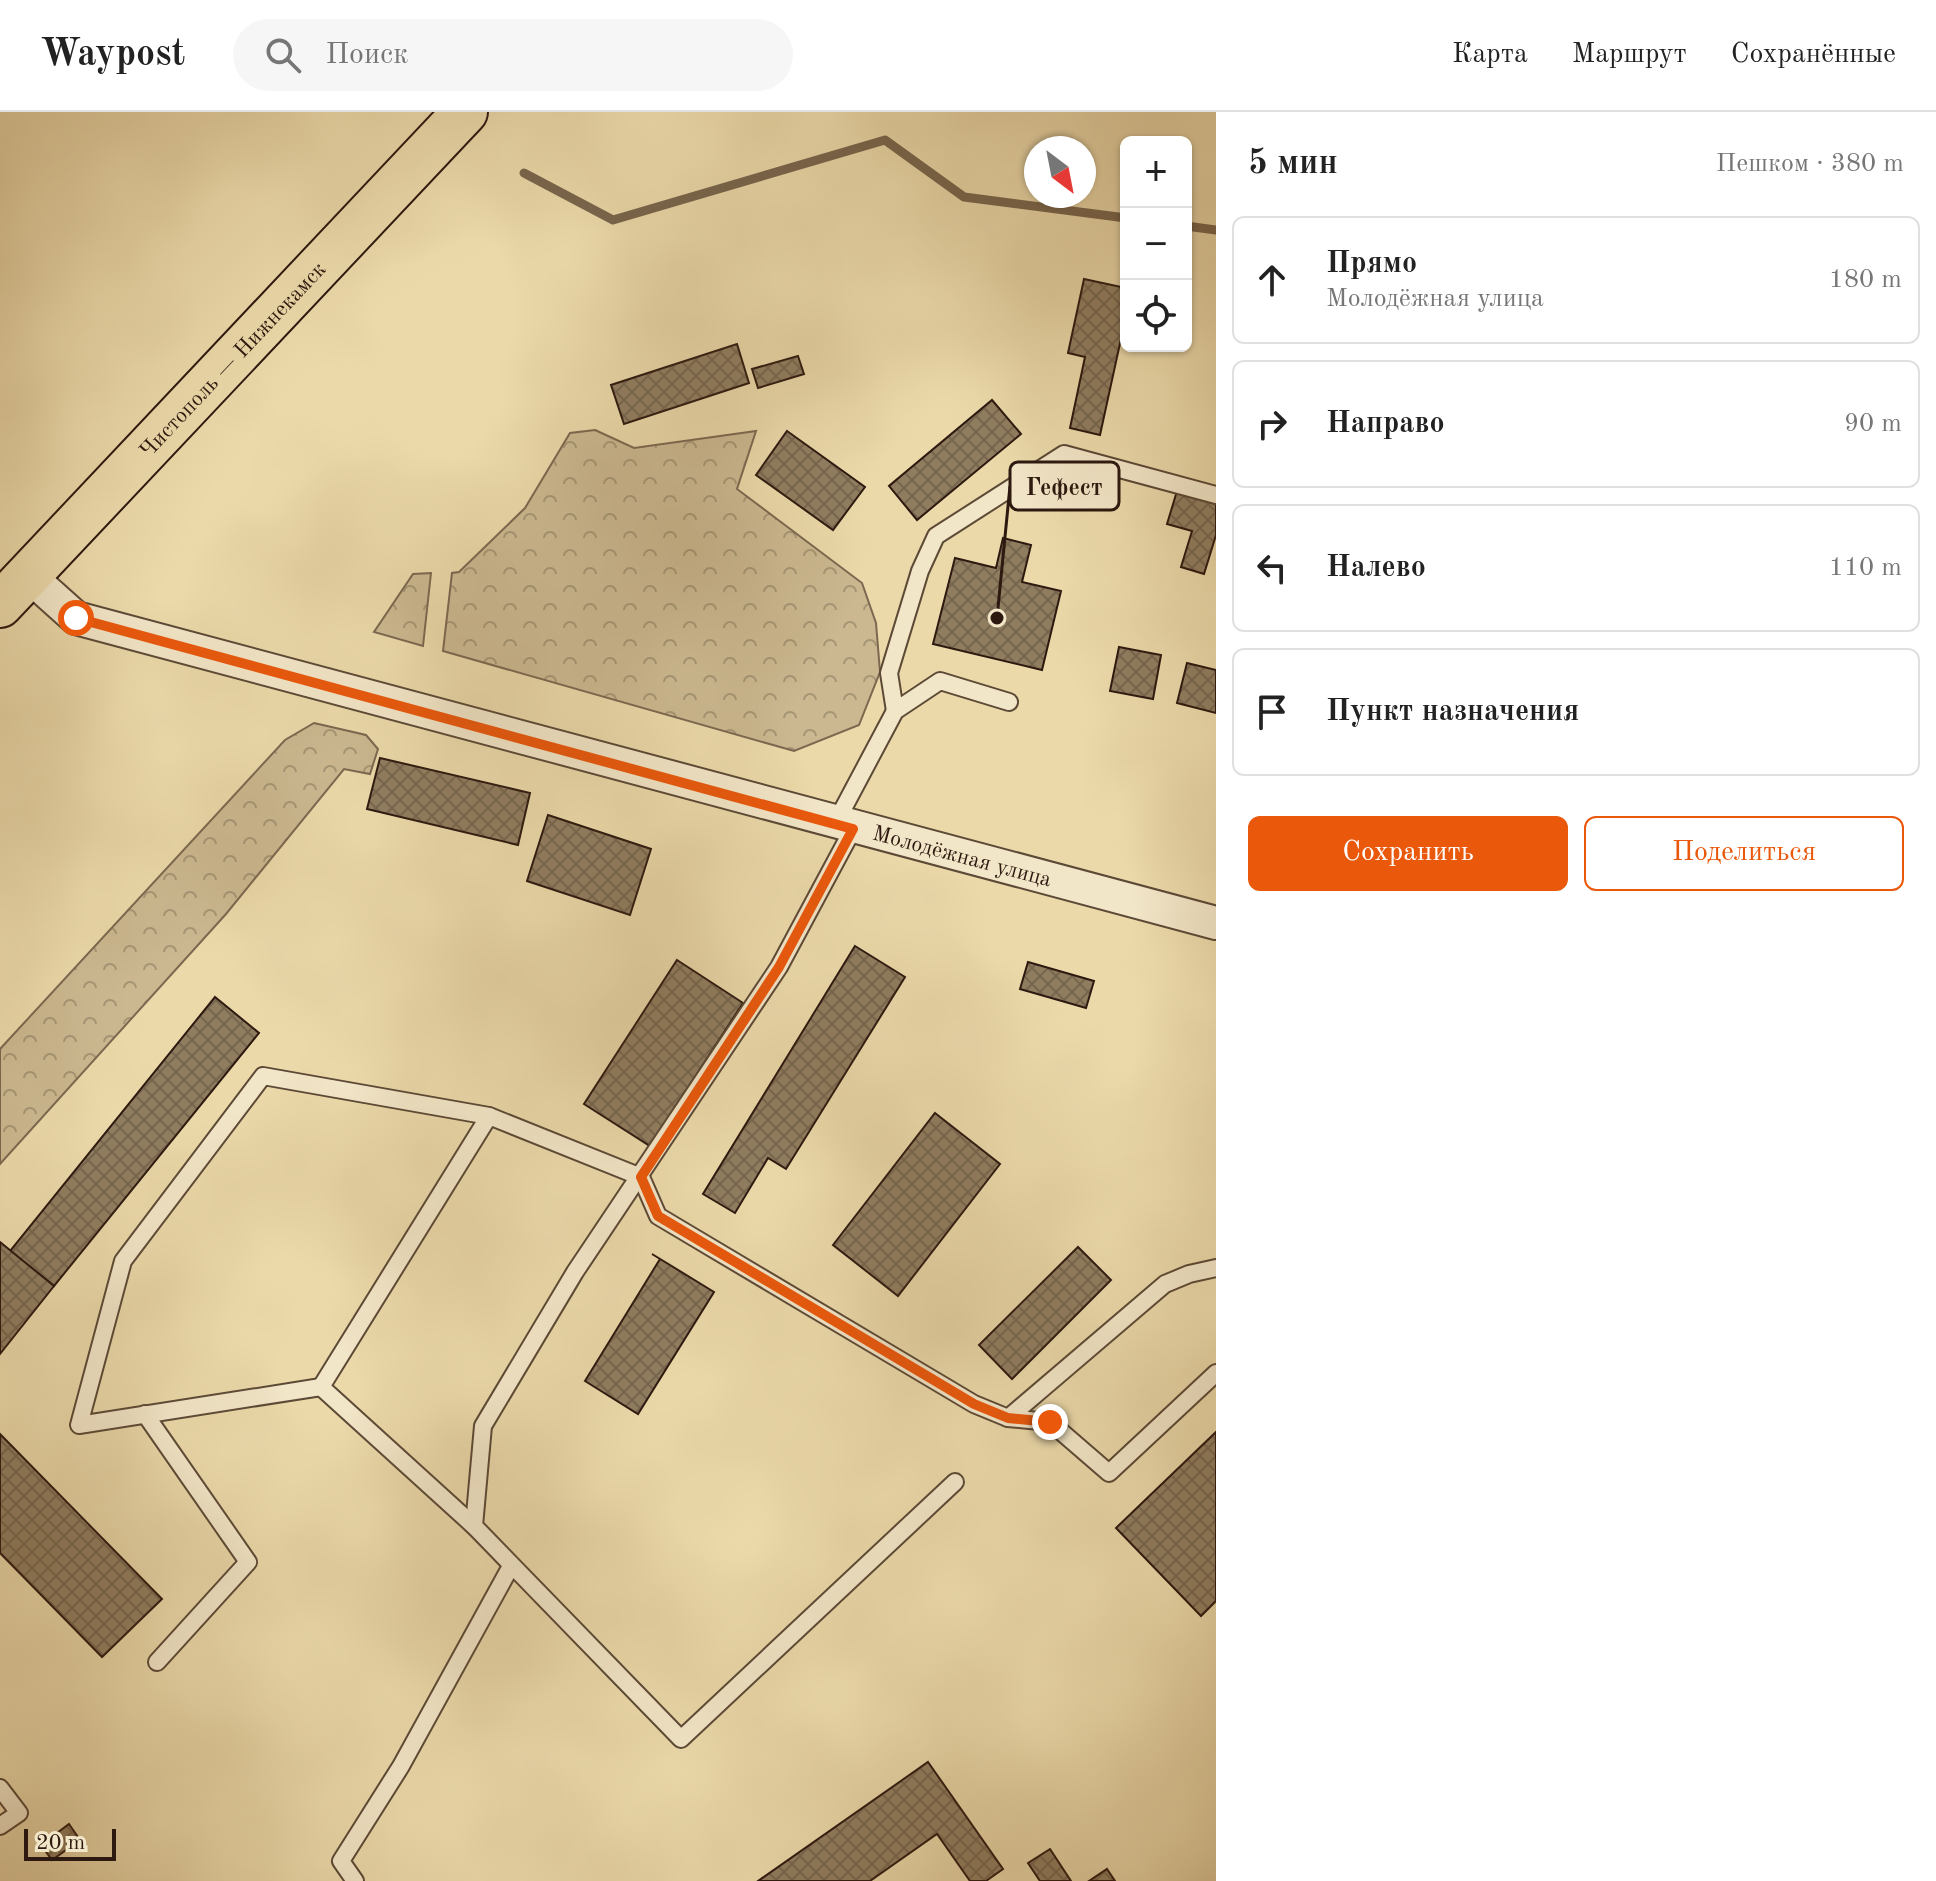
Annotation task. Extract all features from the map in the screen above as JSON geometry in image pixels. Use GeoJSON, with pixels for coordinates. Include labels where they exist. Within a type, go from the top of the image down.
{"type":"FeatureCollection","features":[{"type":"Feature","properties":{"kind":"main road","name":"Чистополь — Нижнекамск"},"geometry":{"type":"LineString","coordinates":[[14,590],[465,112]]}},
{"type":"Feature","properties":{"kind":"street","name":"Молодёжная улица"},"geometry":{"type":"LineString","coordinates":[[14,590],[76,618],[844,827],[1216,923]]}},
{"type":"Feature","properties":{"kind":"lane"},"geometry":{"type":"LineString","coordinates":[[895,711],[889,673],[920,571],[936,536],[1064,454],[1216,495]]}},
{"type":"Feature","properties":{"kind":"lane"},"geometry":{"type":"LineString","coordinates":[[474,1526],[483,1426],[575,1272],[779,967],[895,711],[940,681],[1009,702]]}},
{"type":"Feature","properties":{"kind":"lane"},"geometry":{"type":"LineString","coordinates":[[489,1116],[321,1387],[79,1425],[123,1261],[263,1076],[489,1116],[641,1177],[658,1216],[974,1404],[1008,1418],[1050,1422],[1109,1473],[1216,1373]]}},
{"type":"Feature","properties":{"kind":"lane"},"geometry":{"type":"LineString","coordinates":[[1008,1418],[1165,1284],[1216,1268]]}},
{"type":"Feature","properties":{"kind":"lane"},"geometry":{"type":"LineString","coordinates":[[321,1387],[474,1526],[681,1739],[955,1482]]}},
{"type":"Feature","properties":{"kind":"lane"},"geometry":{"type":"LineString","coordinates":[[145,1414],[248,1562],[157,1662]]}},
{"type":"Feature","properties":{"kind":"lane"},"geometry":{"type":"LineString","coordinates":[[355,1881],[341,1861],[401,1766],[511,1566]]}},
{"type":"Feature","properties":{"kind":"lane"},"geometry":{"type":"LineString","coordinates":[[0,1788],[19,1813],[0,1826]]}},
{"type":"Feature","properties":{"kind":"green space"},"geometry":{"type":"Polygon","coordinates":[[[595,430],[634,448],[756,431],[737,489],[862,583],[876,623],[880,672],[859,725],[794,751],[443,651],[452,573],[459,572],[525,508],[570,433],[595,430]]]}},
{"type":"Feature","properties":{"kind":"green space"},"geometry":{"type":"Polygon","coordinates":[[[431,573],[423,646],[374,632],[413,574],[431,573]]]}},
{"type":"Feature","properties":{"kind":"green space"},"geometry":{"type":"Polygon","coordinates":[[[314,723],[366,735],[378,749],[370,774],[344,769],[226,914],[0,1164],[0,1049],[285,740],[314,723]]]}},
{"type":"Feature","properties":{"kind":"building"},"geometry":{"type":"Polygon","coordinates":[[[1084,279],[1120,287],[1120,343],[1100,435],[1070,428],[1085,357],[1068,353],[1084,279]]]}},
{"type":"Feature","properties":{"kind":"building"},"geometry":{"type":"Polygon","coordinates":[[[737,344],[749,383],[624,424],[611,385],[737,344]]]}},
{"type":"Feature","properties":{"kind":"building"},"geometry":{"type":"Polygon","coordinates":[[[798,356],[804,374],[758,388],[752,369],[798,356]]]}},
{"type":"Feature","properties":{"kind":"building"},"geometry":{"type":"Polygon","coordinates":[[[992,400],[1021,434],[917,520],[889,486],[992,400]]]}},
{"type":"Feature","properties":{"kind":"building"},"geometry":{"type":"Polygon","coordinates":[[[787,431],[865,487],[833,530],[756,475],[787,431]]]}},
{"type":"Feature","properties":{"kind":"building"},"geometry":{"type":"Polygon","coordinates":[[[1177,491],[1216,503],[1216,535],[1204,574],[1181,567],[1192,531],[1167,524],[1177,491]]]}},
{"type":"Feature","properties":{"kind":"building"},"geometry":{"type":"Polygon","coordinates":[[[1003,538],[1031,545],[1022,582],[1061,591],[1042,670],[933,644],[955,558],[996,568],[1003,538]]]}},
{"type":"Feature","properties":{"kind":"building"},"geometry":{"type":"Polygon","coordinates":[[[1119,647],[1161,655],[1153,699],[1110,691],[1119,647]]]}},
{"type":"Feature","properties":{"kind":"building"},"geometry":{"type":"Polygon","coordinates":[[[1187,663],[1216,670],[1216,713],[1177,703],[1187,663]]]}},
{"type":"Feature","properties":{"kind":"building"},"geometry":{"type":"Polygon","coordinates":[[[380,758],[530,793],[518,845],[367,809],[380,758]]]}},
{"type":"Feature","properties":{"kind":"building"},"geometry":{"type":"Polygon","coordinates":[[[548,815],[651,849],[630,915],[527,881],[548,815]]]}},
{"type":"Feature","properties":{"kind":"building"},"geometry":{"type":"Polygon","coordinates":[[[855,946],[905,977],[786,1169],[768,1158],[735,1213],[703,1194],[855,946]]]}},
{"type":"Feature","properties":{"kind":"building"},"geometry":{"type":"Polygon","coordinates":[[[677,960],[743,1003],[650,1146],[584,1104],[677,960]]]}},
{"type":"Feature","properties":{"kind":"building"},"geometry":{"type":"Polygon","coordinates":[[[1028,962],[1094,981],[1086,1008],[1020,989],[1028,962]]]}},
{"type":"Feature","properties":{"kind":"building"},"geometry":{"type":"Polygon","coordinates":[[[215,997],[259,1033],[54,1286],[10,1251],[215,997]]]}},
{"type":"Feature","properties":{"kind":"building"},"geometry":{"type":"Polygon","coordinates":[[[935,1113],[1000,1164],[898,1296],[833,1245],[935,1113]]]}},
{"type":"Feature","properties":{"kind":"building"},"geometry":{"type":"Polygon","coordinates":[[[0,1242],[54,1286],[0,1354],[0,1242]]]}},
{"type":"Feature","properties":{"kind":"building"},"geometry":{"type":"Polygon","coordinates":[[[1078,1247],[1111,1280],[1012,1379],[979,1345],[1078,1247]]]}},
{"type":"Feature","properties":{"kind":"building"},"geometry":{"type":"Polygon","coordinates":[[[652,1254],[714,1292],[638,1414],[585,1381],[660,1259],[652,1254]]]}},
{"type":"Feature","properties":{"kind":"building"},"geometry":{"type":"Polygon","coordinates":[[[1216,1432],[1216,1601],[1201,1616],[1116,1528],[1216,1432]]]}},
{"type":"Feature","properties":{"kind":"building"},"geometry":{"type":"Polygon","coordinates":[[[0,1434],[162,1599],[102,1657],[0,1553],[0,1434]]]}},
{"type":"Feature","properties":{"kind":"building"},"geometry":{"type":"Polygon","coordinates":[[[928,1762],[1003,1869],[986,1881],[970,1881],[937,1834],[870,1881],[758,1881],[928,1762]]]}},
{"type":"Feature","properties":{"kind":"building"},"geometry":{"type":"Polygon","coordinates":[[[69,1824],[80,1840],[52,1860],[41,1845],[69,1824]]]}},
{"type":"Feature","properties":{"kind":"building"},"geometry":{"type":"Polygon","coordinates":[[[1050,1849],[1071,1881],[1040,1881],[1028,1863],[1050,1849]]]}},
{"type":"Feature","properties":{"kind":"building"},"geometry":{"type":"Polygon","coordinates":[[[1107,1869],[1115,1881],[1089,1881],[1107,1869]]]}},
{"type":"Feature","properties":{"kind":"waterway"},"geometry":{"type":"LineString","coordinates":[[524,173],[613,220],[885,140],[964,197],[1120,217]]}},
{"type":"Feature","properties":{"kind":"waterway"},"geometry":{"type":"LineString","coordinates":[[1192,227],[1216,230]]}},
{"type":"Feature","properties":{"kind":"place","name":"Гефест"},"geometry":{"type":"Point","coordinates":[997,618]}},
{"type":"Feature","properties":{"kind":"route"},"geometry":{"type":"LineString","coordinates":[[76,618],[853,829],[827,883],[779,967],[641,1177],[658,1216],[974,1404],[1008,1418],[1050,1422]]}}]}
